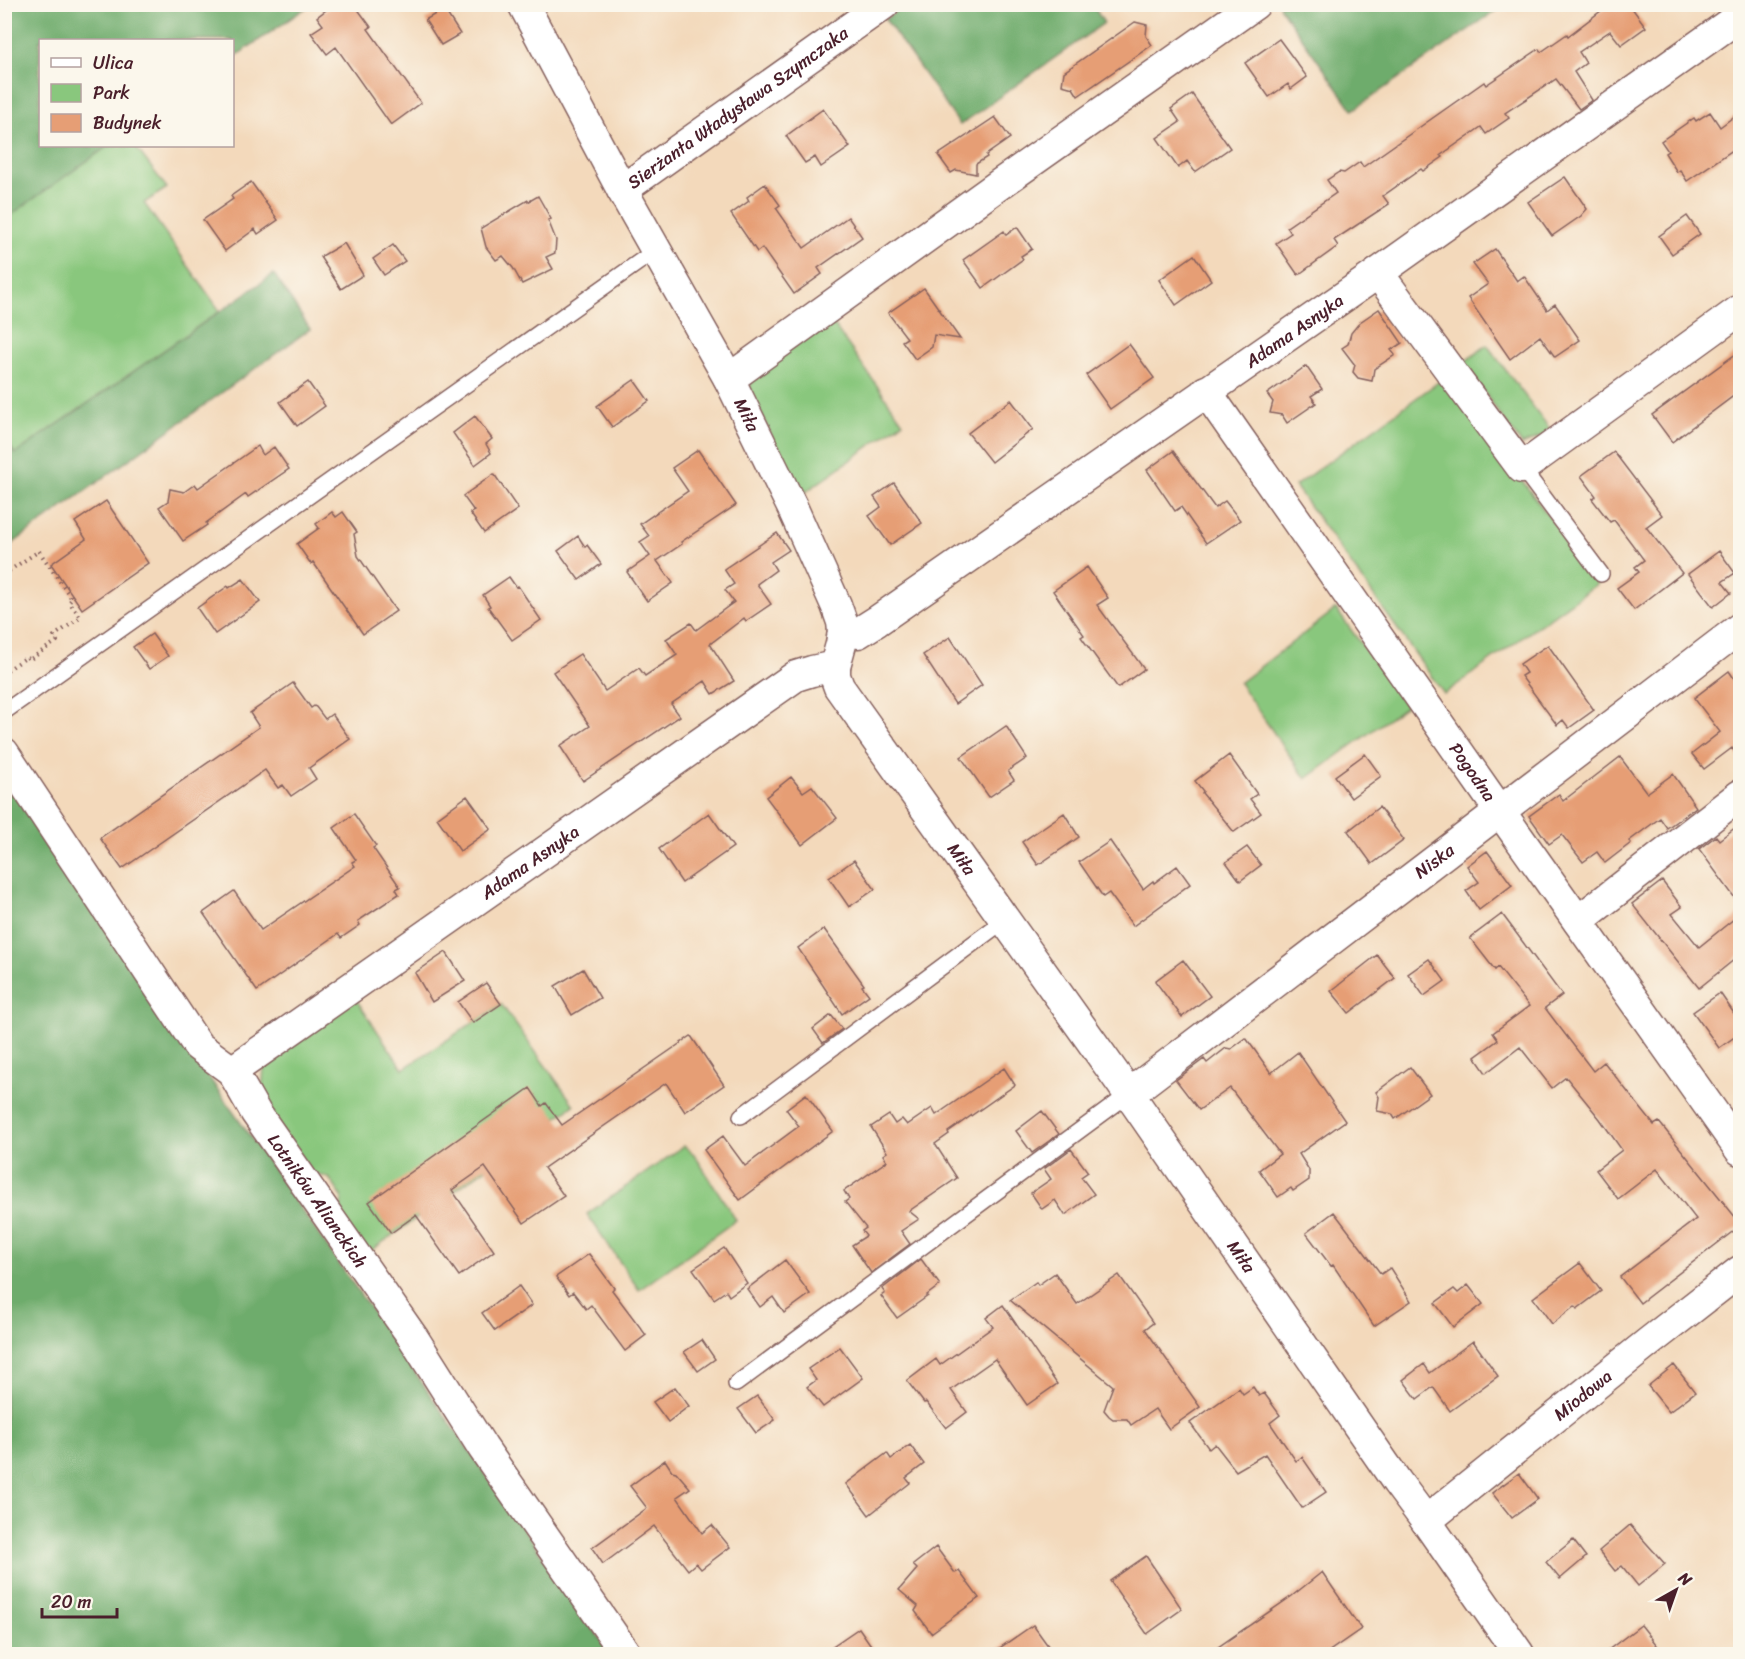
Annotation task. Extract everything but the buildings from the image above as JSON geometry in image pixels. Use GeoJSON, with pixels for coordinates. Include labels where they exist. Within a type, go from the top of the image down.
{"type":"FeatureCollection","features":[{"type":"Feature","properties":{"kind":"street","name":"Miła"},"geometry":{"type":"LineString","coordinates":[[523,4],[622,190],[729,379],[793,509],[836,606],[843,632],[835,666],[839,687],[1130,1094],[1397,1482],[1519,1654]]}},
{"type":"Feature","properties":{"kind":"street","name":"Sierżanta Władysława Szymczaka"},"geometry":{"type":"LineString","coordinates":[[622,190],[884,4]]}},
{"type":"Feature","properties":{"kind":"street"},"geometry":{"type":"LineString","coordinates":[[729,379],[1255,4]]}},
{"type":"Feature","properties":{"kind":"street","name":"Adama Asnyka"},"geometry":{"type":"LineString","coordinates":[[843,632],[858,633],[877,621],[1378,273],[1740,16]]}},
{"type":"Feature","properties":{"kind":"street"},"geometry":{"type":"LineString","coordinates":[[1378,273],[1522,468],[1740,310]]}},
{"type":"Feature","properties":{"kind":"street","name":"Pogodna"},"geometry":{"type":"LineString","coordinates":[[1206,391],[1578,921],[1735,1130]]}},
{"type":"Feature","properties":{"kind":"street","name":"Niska"},"geometry":{"type":"LineString","coordinates":[[1130,1094],[1740,628]]}},
{"type":"Feature","properties":{"kind":"street","name":"Adama Asnyka"},"geometry":{"type":"LineString","coordinates":[[232,1071],[796,676],[835,666]]}},
{"type":"Feature","properties":{"kind":"street","name":"Lotników Alianckich"},"geometry":{"type":"LineString","coordinates":[[4,753],[198,1046],[232,1071],[256,1113],[414,1339],[483,1448],[626,1654]]}},
{"type":"Feature","properties":{"kind":"street"},"geometry":{"type":"LineString","coordinates":[[1578,921],[1740,795]]}},
{"type":"Feature","properties":{"kind":"street","name":"Miodowa"},"geometry":{"type":"LineString","coordinates":[[1426,1521],[1740,1271]]}},
{"type":"Feature","properties":{"kind":"lane"},"geometry":{"type":"LineString","coordinates":[[4,712],[656,250]]}},
{"type":"Feature","properties":{"kind":"lane"},"geometry":{"type":"LineString","coordinates":[[1522,468],[1601,574]]}},
{"type":"Feature","properties":{"kind":"lane"},"geometry":{"type":"LineString","coordinates":[[741,1116],[1006,919]]}},
{"type":"Feature","properties":{"kind":"lane"},"geometry":{"type":"LineString","coordinates":[[736,1384],[1130,1094]]}},
{"type":"Feature","properties":{"kind":"path"},"geometry":{"type":"LineString","coordinates":[[4,574],[39,551],[72,599],[69,602],[81,617],[54,636],[57,641],[29,660],[27,657],[4,672]]}},
{"type":"Feature","properties":{"kind":"green space"},"geometry":{"type":"Polygon","coordinates":[[[5,4],[310,4],[234,57],[234,39],[39,39],[39,147],[107,147],[5,219],[5,4]]]}},
{"type":"Feature","properties":{"kind":"green space"},"geometry":{"type":"Polygon","coordinates":[[[1092,4],[1104,23],[960,125],[885,19],[906,5],[1092,4]]]}},
{"type":"Feature","properties":{"kind":"green space"},"geometry":{"type":"Polygon","coordinates":[[[1280,4],[1504,5],[1353,110],[1279,6],[1280,4]]]}},
{"type":"Feature","properties":{"kind":"green space"},"geometry":{"type":"Polygon","coordinates":[[[107,147],[136,147],[167,188],[144,203],[220,311],[15,454],[4,438],[4,219],[107,147]]]}},
{"type":"Feature","properties":{"kind":"green space"},"geometry":{"type":"Polygon","coordinates":[[[274,274],[310,329],[5,549],[5,438],[15,454],[274,274]]]}},
{"type":"Feature","properties":{"kind":"green space"},"geometry":{"type":"Polygon","coordinates":[[[831,321],[903,422],[800,496],[749,389],[753,375],[831,321]]]}},
{"type":"Feature","properties":{"kind":"green space"},"geometry":{"type":"Polygon","coordinates":[[[1487,345],[1552,432],[1522,445],[1463,363],[1487,345]]]}},
{"type":"Feature","properties":{"kind":"green space"},"geometry":{"type":"Polygon","coordinates":[[[1448,375],[1598,583],[1444,694],[1295,486],[1448,375]]]}},
{"type":"Feature","properties":{"kind":"green space"},"geometry":{"type":"Polygon","coordinates":[[[1336,609],[1406,706],[1306,779],[1239,683],[1336,609]]]}},
{"type":"Feature","properties":{"kind":"green space"},"geometry":{"type":"Polygon","coordinates":[[[4,769],[213,1083],[611,1654],[5,1654],[4,769]]]}},
{"type":"Feature","properties":{"kind":"green space"},"geometry":{"type":"Polygon","coordinates":[[[353,995],[403,1069],[501,1004],[574,1105],[365,1255],[340,1218],[342,1197],[329,1178],[308,1172],[261,1102],[265,1056],[353,995]]]}},
{"type":"Feature","properties":{"kind":"green space"},"geometry":{"type":"Polygon","coordinates":[[[684,1146],[694,1154],[736,1220],[639,1290],[587,1214],[684,1146]]]}}]}
